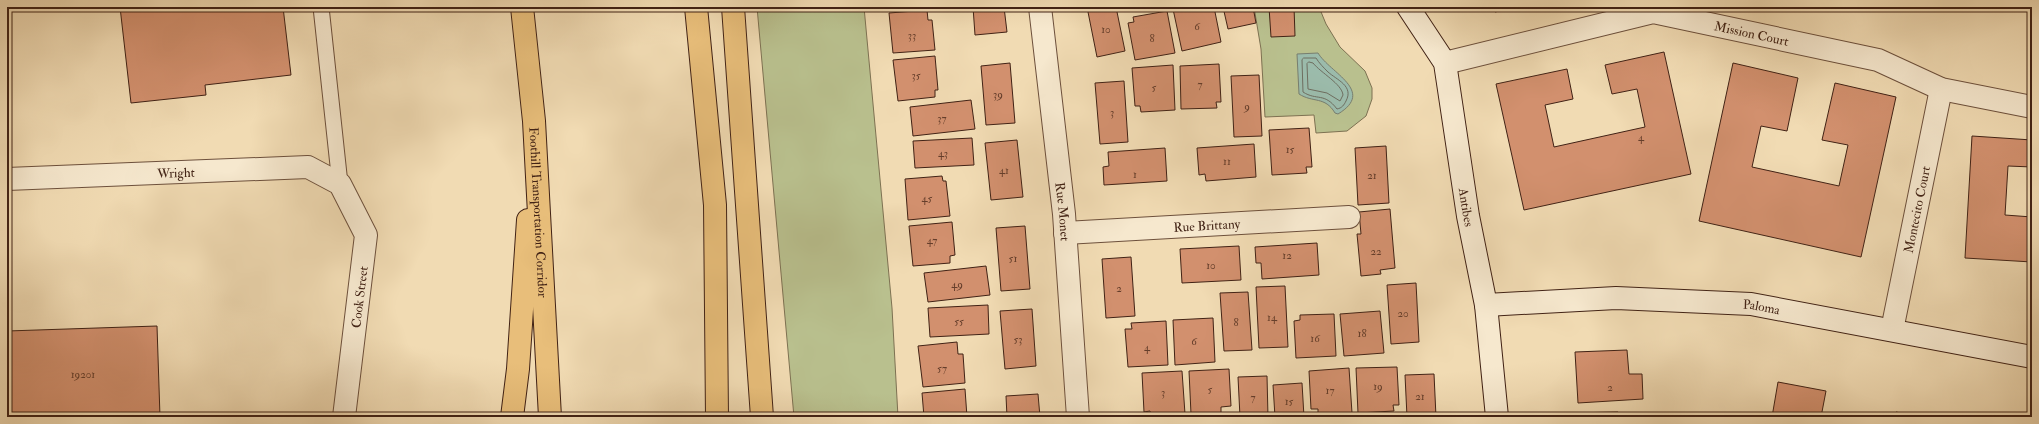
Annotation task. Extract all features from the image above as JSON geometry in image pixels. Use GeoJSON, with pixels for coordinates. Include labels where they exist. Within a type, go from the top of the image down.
{"type":"FeatureCollection","features":[{"type":"Feature","properties":{"kind":"highway","name":"Foothill Transportation Corridor"},"geometry":{"type":"LineString","coordinates":[[522,7],[534,121],[550,417]]}},
{"type":"Feature","properties":{"kind":"highway"},"geometry":{"type":"LineString","coordinates":[[696,7],[715,205],[717,417]]}},
{"type":"Feature","properties":{"kind":"highway"},"geometry":{"type":"LineString","coordinates":[[733,7],[762,417]]}},
{"type":"Feature","properties":{"kind":"highway"},"geometry":{"type":"LineString","coordinates":[[512,417],[518,369],[534,121]]}},
{"type":"Feature","properties":{"kind":"street","name":"Rue Monet"},"geometry":{"type":"LineString","coordinates":[[1040,7],[1066,233],[1078,417]]}},
{"type":"Feature","properties":{"kind":"street","name":"Antibes"},"geometry":{"type":"LineString","coordinates":[[1408,7],[1445,63],[1468,216],[1486,305],[1497,417]]}},
{"type":"Feature","properties":{"kind":"street","name":"Mission Court"},"geometry":{"type":"LineString","coordinates":[[1445,63],[1653,9],[1878,60],[1941,89],[2032,107]]}},
{"type":"Feature","properties":{"kind":"street","name":"Montecito Court"},"geometry":{"type":"LineString","coordinates":[[1892,330],[1941,89]]}},
{"type":"Feature","properties":{"kind":"street","name":"Wright"},"geometry":{"type":"LineString","coordinates":[[7,179],[308,167],[340,184]]}},
{"type":"Feature","properties":{"kind":"street","name":"Cook Street"},"geometry":{"type":"LineString","coordinates":[[340,184],[366,235],[344,417]]}},
{"type":"Feature","properties":{"kind":"street","name":"Rue Brittany"},"geometry":{"type":"LineString","coordinates":[[1066,233],[1349,217]]}},
{"type":"Feature","properties":{"kind":"street","name":"Paloma"},"geometry":{"type":"LineString","coordinates":[[1486,305],[1616,298],[1751,304],[2032,357]]}},
{"type":"Feature","properties":{"kind":"lane"},"geometry":{"type":"LineString","coordinates":[[321,7],[340,184]]}},
{"type":"Feature","properties":{"kind":"green space"},"geometry":{"type":"Polygon","coordinates":[[[757,7],[864,7],[892,308],[898,417],[794,417],[757,7]]]}},
{"type":"Feature","properties":{"kind":"green space"},"geometry":{"type":"Polygon","coordinates":[[[1254,7],[1319,7],[1326,24],[1340,47],[1365,71],[1372,88],[1372,99],[1366,116],[1347,131],[1316,133],[1314,115],[1265,117],[1261,49],[1254,7]]]}},
{"type":"Feature","properties":{"kind":"water"},"geometry":{"type":"Polygon","coordinates":[[[1318,53],[1347,82],[1352,90],[1353,98],[1349,106],[1338,114],[1335,113],[1327,104],[1299,94],[1297,54],[1318,53]]]}},
{"type":"Feature","properties":{"kind":"building"},"geometry":{"type":"Polygon","coordinates":[[[120,7],[283,7],[291,75],[205,85],[206,95],[131,103],[120,7]]]}},
{"type":"Feature","properties":{"kind":"building"},"geometry":{"type":"Polygon","coordinates":[[[973,7],[1004,7],[1007,32],[975,35],[973,7]]]}},
{"type":"Feature","properties":{"kind":"building"},"geometry":{"type":"Polygon","coordinates":[[[1087,7],[1116,7],[1125,51],[1097,57],[1087,7]]]}},
{"type":"Feature","properties":{"kind":"building"},"geometry":{"type":"Polygon","coordinates":[[[1184,7],[1214,7],[1221,42],[1182,51],[1173,9],[1184,7]]]}},
{"type":"Feature","properties":{"kind":"building"},"geometry":{"type":"Polygon","coordinates":[[[1223,7],[1253,7],[1256,23],[1228,29],[1223,7]]]}},
{"type":"Feature","properties":{"kind":"building"},"geometry":{"type":"Polygon","coordinates":[[[1269,7],[1294,7],[1295,36],[1271,37],[1269,7]]]}},
{"type":"Feature","properties":{"kind":"building"},"geometry":{"type":"Polygon","coordinates":[[[1494,7],[1518,7],[1495,12],[1494,7]]]}},
{"type":"Feature","properties":{"kind":"building"},"geometry":{"type":"Polygon","coordinates":[[[927,10],[928,20],[932,20],[935,50],[893,53],[889,13],[927,10]]]}},
{"type":"Feature","properties":{"kind":"building"},"geometry":{"type":"Polygon","coordinates":[[[1167,11],[1175,53],[1135,60],[1128,23],[1134,22],[1133,17],[1167,11]]]}},
{"type":"Feature","properties":{"kind":"building"},"geometry":{"type":"Polygon","coordinates":[[[1664,52],[1691,174],[1524,210],[1496,84],[1567,69],[1573,99],[1545,105],[1554,147],[1645,127],[1637,89],[1612,94],[1605,65],[1664,52]]]}},
{"type":"Feature","properties":{"kind":"building"},"geometry":{"type":"Polygon","coordinates":[[[935,56],[938,90],[935,90],[935,97],[898,101],[893,60],[935,56]]]}},
{"type":"Feature","properties":{"kind":"building"},"geometry":{"type":"Polygon","coordinates":[[[1010,63],[1015,123],[986,125],[981,66],[1010,63]]]}},
{"type":"Feature","properties":{"kind":"building"},"geometry":{"type":"Polygon","coordinates":[[[1733,63],[1798,78],[1787,131],[1761,126],[1752,167],[1839,186],[1848,145],[1822,140],[1835,83],[1896,97],[1861,257],[1699,221],[1733,63]]]}},
{"type":"Feature","properties":{"kind":"building"},"geometry":{"type":"Polygon","coordinates":[[[1219,64],[1221,102],[1216,102],[1217,108],[1181,109],[1180,66],[1219,64]]]}},
{"type":"Feature","properties":{"kind":"building"},"geometry":{"type":"Polygon","coordinates":[[[1173,65],[1175,110],[1141,112],[1140,106],[1135,106],[1132,68],[1173,65]]]}},
{"type":"Feature","properties":{"kind":"building"},"geometry":{"type":"Polygon","coordinates":[[[1259,75],[1262,136],[1234,137],[1231,76],[1259,75]]]}},
{"type":"Feature","properties":{"kind":"building"},"geometry":{"type":"Polygon","coordinates":[[[1124,81],[1128,142],[1100,144],[1095,83],[1124,81]]]}},
{"type":"Feature","properties":{"kind":"building"},"geometry":{"type":"Polygon","coordinates":[[[971,100],[975,129],[913,136],[910,107],[971,100]]]}},
{"type":"Feature","properties":{"kind":"building"},"geometry":{"type":"Polygon","coordinates":[[[1309,128],[1312,167],[1306,167],[1307,173],[1272,175],[1269,130],[1309,128]]]}},
{"type":"Feature","properties":{"kind":"building"},"geometry":{"type":"Polygon","coordinates":[[[1972,136],[2032,140],[2032,167],[2008,166],[2005,215],[2032,217],[2032,262],[1965,258],[1972,136]]]}},
{"type":"Feature","properties":{"kind":"building"},"geometry":{"type":"Polygon","coordinates":[[[972,138],[974,165],[915,168],[913,141],[972,138]]]}},
{"type":"Feature","properties":{"kind":"building"},"geometry":{"type":"Polygon","coordinates":[[[1017,140],[1023,197],[991,200],[985,143],[1017,140]]]}},
{"type":"Feature","properties":{"kind":"building"},"geometry":{"type":"Polygon","coordinates":[[[1254,144],[1256,177],[1206,181],[1205,174],[1199,175],[1197,148],[1254,144]]]}},
{"type":"Feature","properties":{"kind":"building"},"geometry":{"type":"Polygon","coordinates":[[[1386,146],[1389,203],[1358,205],[1355,148],[1386,146]]]}},
{"type":"Feature","properties":{"kind":"building"},"geometry":{"type":"Polygon","coordinates":[[[1165,148],[1167,181],[1104,185],[1103,167],[1109,166],[1108,152],[1165,148]]]}},
{"type":"Feature","properties":{"kind":"building"},"geometry":{"type":"Polygon","coordinates":[[[942,176],[943,181],[946,181],[950,216],[908,220],[905,179],[942,176]]]}},
{"type":"Feature","properties":{"kind":"building"},"geometry":{"type":"Polygon","coordinates":[[[1390,209],[1395,268],[1380,270],[1381,274],[1361,276],[1357,234],[1361,234],[1359,212],[1390,209]]]}},
{"type":"Feature","properties":{"kind":"building"},"geometry":{"type":"Polygon","coordinates":[[[952,222],[955,255],[950,256],[950,263],[913,266],[909,226],[952,222]]]}},
{"type":"Feature","properties":{"kind":"building"},"geometry":{"type":"Polygon","coordinates":[[[1025,226],[1030,289],[1001,291],[996,228],[1025,226]]]}},
{"type":"Feature","properties":{"kind":"building"},"geometry":{"type":"Polygon","coordinates":[[[1317,243],[1319,275],[1262,279],[1261,263],[1256,263],[1255,247],[1317,243]]]}},
{"type":"Feature","properties":{"kind":"building"},"geometry":{"type":"Polygon","coordinates":[[[1239,246],[1241,280],[1182,283],[1180,249],[1239,246]]]}},
{"type":"Feature","properties":{"kind":"building"},"geometry":{"type":"Polygon","coordinates":[[[1131,257],[1135,316],[1106,318],[1102,259],[1131,257]]]}},
{"type":"Feature","properties":{"kind":"building"},"geometry":{"type":"Polygon","coordinates":[[[986,266],[990,295],[928,302],[924,273],[986,266]]]}},
{"type":"Feature","properties":{"kind":"building"},"geometry":{"type":"Polygon","coordinates":[[[1416,283],[1419,342],[1391,344],[1387,285],[1416,283]]]}},
{"type":"Feature","properties":{"kind":"building"},"geometry":{"type":"Polygon","coordinates":[[[1285,286],[1288,347],[1259,348],[1256,287],[1285,286]]]}},
{"type":"Feature","properties":{"kind":"building"},"geometry":{"type":"Polygon","coordinates":[[[1248,292],[1252,350],[1224,351],[1220,293],[1248,292]]]}},
{"type":"Feature","properties":{"kind":"building"},"geometry":{"type":"Polygon","coordinates":[[[988,305],[989,334],[930,337],[928,308],[988,305]]]}},
{"type":"Feature","properties":{"kind":"building"},"geometry":{"type":"Polygon","coordinates":[[[1032,309],[1036,366],[1005,369],[1000,311],[1032,309]]]}},
{"type":"Feature","properties":{"kind":"building"},"geometry":{"type":"Polygon","coordinates":[[[1380,311],[1384,353],[1344,356],[1340,314],[1380,311]]]}},
{"type":"Feature","properties":{"kind":"building"},"geometry":{"type":"Polygon","coordinates":[[[1334,314],[1336,356],[1296,358],[1294,321],[1300,320],[1300,315],[1334,314]]]}},
{"type":"Feature","properties":{"kind":"building"},"geometry":{"type":"Polygon","coordinates":[[[1213,318],[1215,362],[1175,365],[1173,320],[1213,318]]]}},
{"type":"Feature","properties":{"kind":"building"},"geometry":{"type":"Polygon","coordinates":[[[1166,321],[1168,365],[1128,367],[1125,329],[1132,329],[1131,323],[1166,321]]]}},
{"type":"Feature","properties":{"kind":"building"},"geometry":{"type":"Polygon","coordinates":[[[157,326],[160,417],[7,417],[7,331],[157,326]]]}},
{"type":"Feature","properties":{"kind":"building"},"geometry":{"type":"Polygon","coordinates":[[[957,342],[958,354],[963,354],[965,383],[923,387],[918,346],[957,342]]]}},
{"type":"Feature","properties":{"kind":"building"},"geometry":{"type":"Polygon","coordinates":[[[1627,350],[1629,374],[1642,374],[1643,399],[1578,403],[1575,352],[1627,350]]]}},
{"type":"Feature","properties":{"kind":"building"},"geometry":{"type":"Polygon","coordinates":[[[1397,367],[1399,405],[1393,405],[1394,411],[1358,413],[1356,368],[1397,367]]]}},
{"type":"Feature","properties":{"kind":"building"},"geometry":{"type":"Polygon","coordinates":[[[1349,368],[1352,413],[1318,416],[1318,409],[1311,409],[1309,371],[1349,368]]]}},
{"type":"Feature","properties":{"kind":"building"},"geometry":{"type":"Polygon","coordinates":[[[1229,369],[1231,406],[1221,407],[1221,413],[1191,414],[1189,371],[1229,369]]]}},
{"type":"Feature","properties":{"kind":"building"},"geometry":{"type":"Polygon","coordinates":[[[1182,371],[1185,414],[1151,416],[1150,411],[1144,412],[1142,373],[1182,371]]]}},
{"type":"Feature","properties":{"kind":"building"},"geometry":{"type":"Polygon","coordinates":[[[1434,374],[1436,417],[1407,417],[1405,375],[1434,374]]]}},
{"type":"Feature","properties":{"kind":"building"},"geometry":{"type":"Polygon","coordinates":[[[1267,376],[1268,417],[1240,417],[1238,377],[1267,376]]]}},
{"type":"Feature","properties":{"kind":"building"},"geometry":{"type":"Polygon","coordinates":[[[1778,382],[1826,391],[1821,417],[1772,417],[1778,382]]]}},
{"type":"Feature","properties":{"kind":"building"},"geometry":{"type":"Polygon","coordinates":[[[1302,383],[1304,417],[1275,417],[1273,385],[1302,383]]]}},
{"type":"Feature","properties":{"kind":"building"},"geometry":{"type":"Polygon","coordinates":[[[965,389],[967,417],[924,417],[922,393],[965,389]]]}},
{"type":"Feature","properties":{"kind":"building"},"geometry":{"type":"Polygon","coordinates":[[[1038,394],[1040,417],[1007,417],[1006,396],[1038,394]]]}},
{"type":"Feature","properties":{"kind":"building"},"geometry":{"type":"Polygon","coordinates":[[[1618,412],[1619,417],[1569,417],[1569,413],[1618,412]]]}},
{"type":"Feature","properties":{"kind":"building"},"geometry":{"type":"Polygon","coordinates":[[[1896,412],[1919,417],[1895,417],[1896,412]]]}}]}
